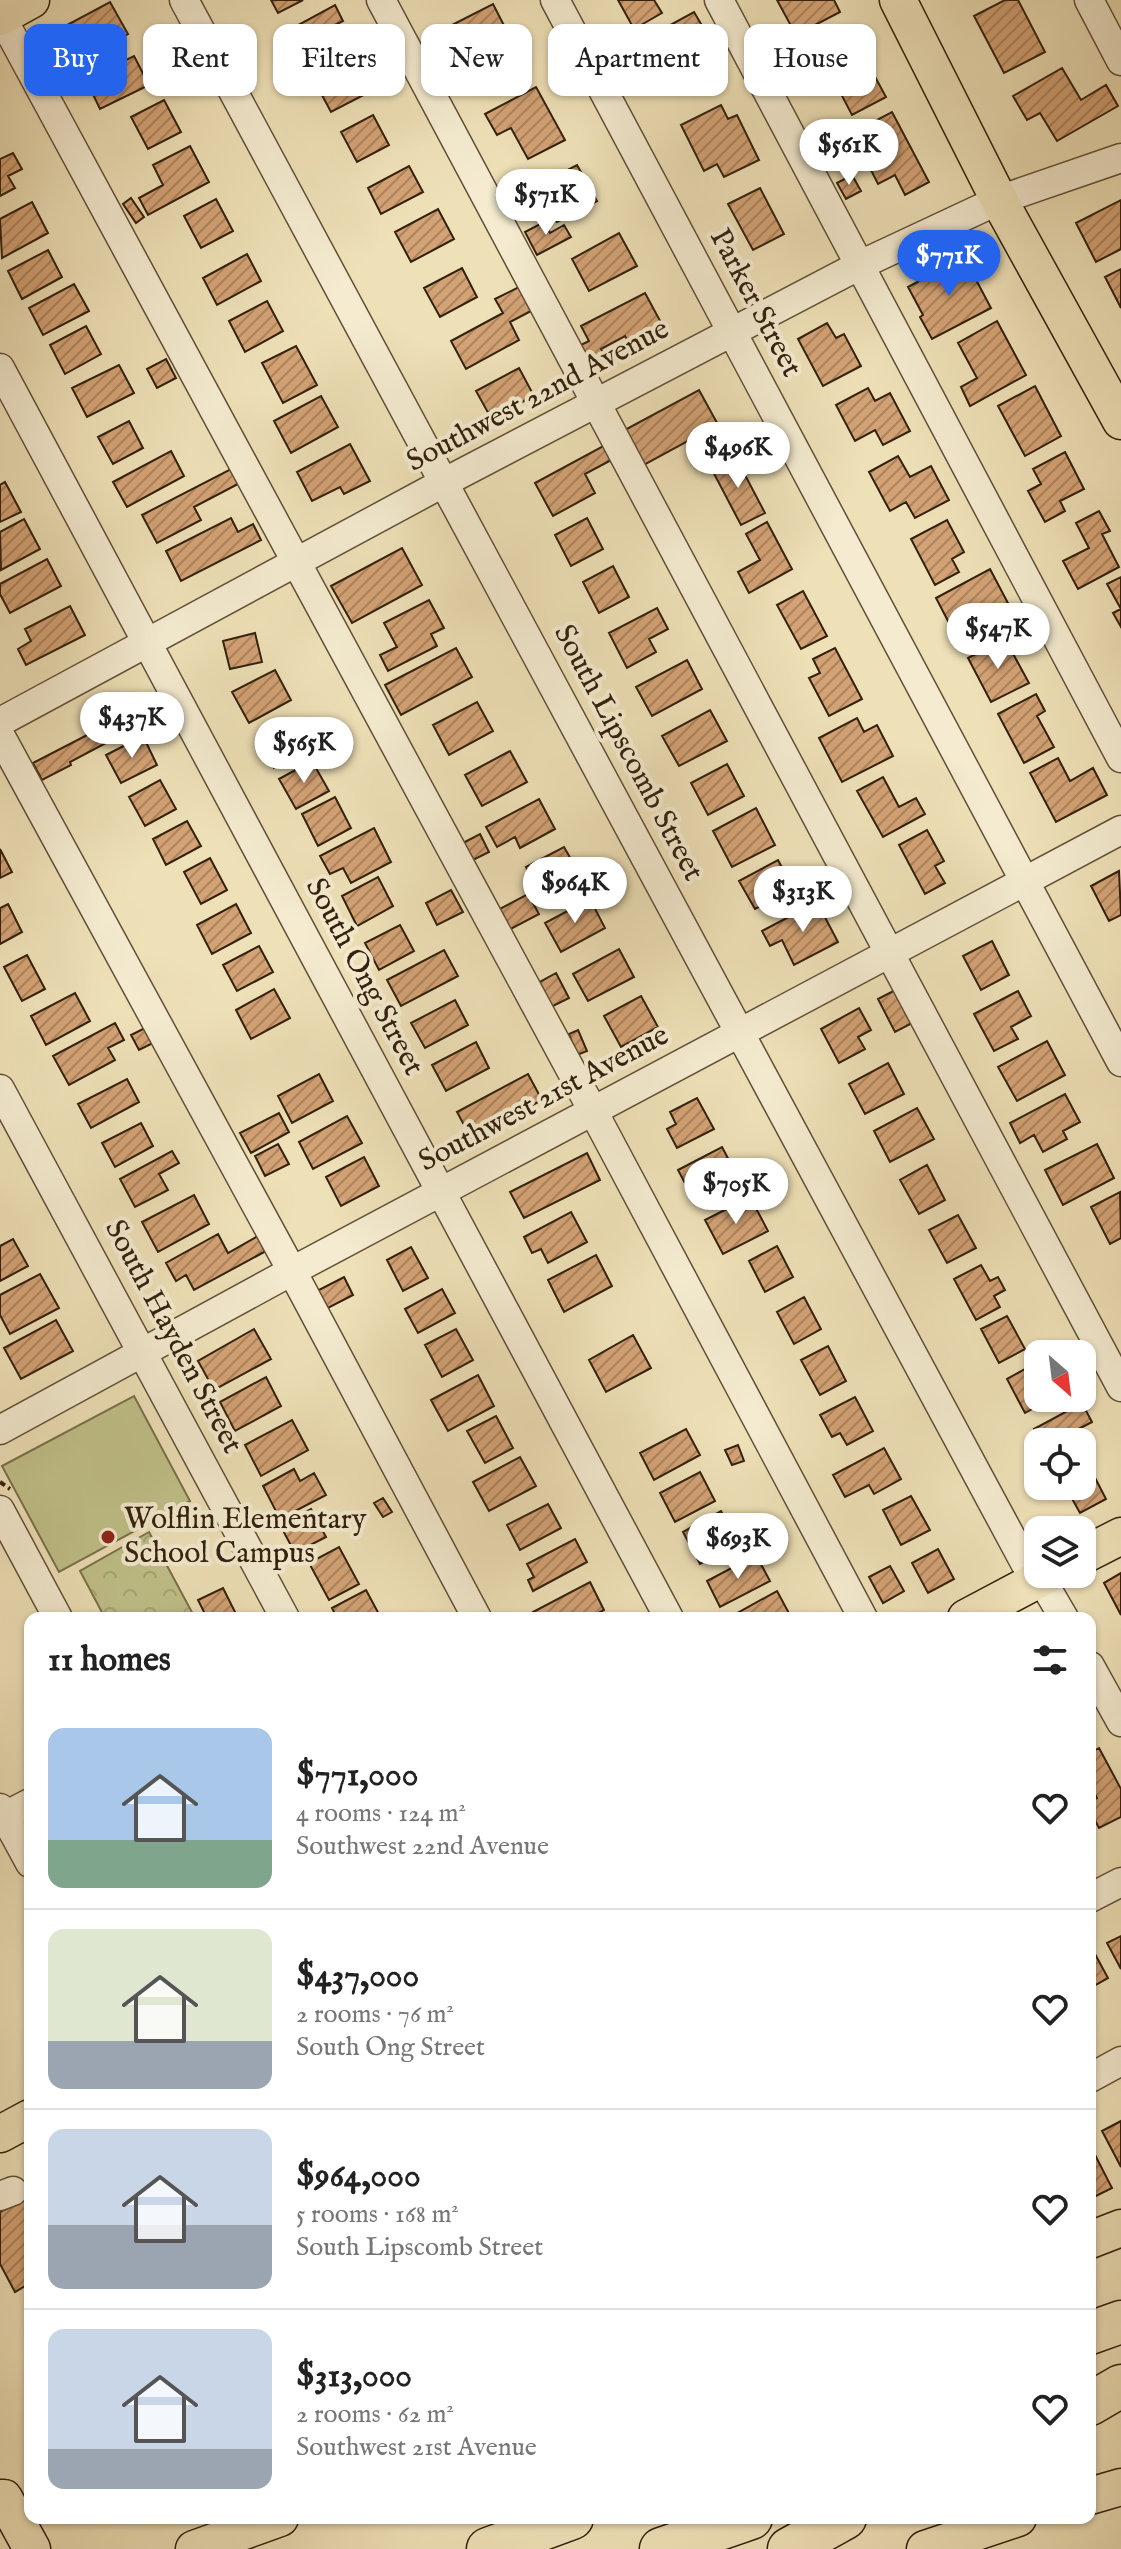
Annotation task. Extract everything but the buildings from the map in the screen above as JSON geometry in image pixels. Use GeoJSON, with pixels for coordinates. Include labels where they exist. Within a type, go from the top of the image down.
{"type":"FeatureCollection","features":[{"type":"Feature","properties":{"kind":"highway"},"geometry":{"type":"LineString","coordinates":[[1096,2308],[1121,2299]]}},
{"type":"Feature","properties":{"kind":"highway"},"geometry":{"type":"LineString","coordinates":[[1096,2331],[1121,2322]]}},
{"type":"Feature","properties":{"kind":"highway"},"geometry":{"type":"LineString","coordinates":[[1096,2391],[1121,2384]]}},
{"type":"Feature","properties":{"kind":"highway"},"geometry":{"type":"LineString","coordinates":[[1096,2400],[1121,2384]]}},
{"type":"Feature","properties":{"kind":"highway"},"geometry":{"type":"LineString","coordinates":[[488,2549],[556,2524]]}},
{"type":"Feature","properties":{"kind":"highway"},"geometry":{"type":"LineString","coordinates":[[661,2549],[734,2524]]}},
{"type":"Feature","properties":{"kind":"highway"},"geometry":{"type":"LineString","coordinates":[[789,2549],[834,2524]]}},
{"type":"Feature","properties":{"kind":"main road"},"geometry":{"type":"LineString","coordinates":[[898,0],[999,200],[1121,421]]}},
{"type":"Feature","properties":{"kind":"main road"},"geometry":{"type":"LineString","coordinates":[[1096,1549],[1121,1536]]}},
{"type":"Feature","properties":{"kind":"main road"},"geometry":{"type":"LineString","coordinates":[[977,1612],[1024,1588]]}},
{"type":"Feature","properties":{"kind":"main road"},"geometry":{"type":"LineString","coordinates":[[0,2134],[24,2121]]}},
{"type":"Feature","properties":{"kind":"main road"},"geometry":{"type":"LineString","coordinates":[[1096,2238],[1121,2228]]}},
{"type":"Feature","properties":{"kind":"main road"},"geometry":{"type":"LineString","coordinates":[[1096,2494],[1121,2487]]}},
{"type":"Feature","properties":{"kind":"main road"},"geometry":{"type":"LineString","coordinates":[[0,2498],[4,2498],[32,2549]]}},
{"type":"Feature","properties":{"kind":"main road"},"geometry":{"type":"LineString","coordinates":[[194,2549],[263,2524]]}},
{"type":"Feature","properties":{"kind":"main road"},"geometry":{"type":"LineString","coordinates":[[925,2549],[1000,2524]]}},
{"type":"Feature","properties":{"kind":"street","name":"South Lipscomb Street"},"geometry":{"type":"LineString","coordinates":[[184,0],[1024,1555]]}},
{"type":"Feature","properties":{"kind":"street"},"geometry":{"type":"LineString","coordinates":[[381,0],[1121,1387]]}},
{"type":"Feature","properties":{"kind":"street","name":"Parker Street"},"geometry":{"type":"LineString","coordinates":[[555,0],[1121,1062]]}},
{"type":"Feature","properties":{"kind":"street"},"geometry":{"type":"LineString","coordinates":[[719,0],[1121,758]]}},
{"type":"Feature","properties":{"kind":"street"},"geometry":{"type":"LineString","coordinates":[[1089,0],[1121,61]]}},
{"type":"Feature","properties":{"kind":"street"},"geometry":{"type":"LineString","coordinates":[[8,12],[295,563],[593,1111],[860,1612]]}},
{"type":"Feature","properties":{"kind":"street","name":"Southwest 22nd Avenue"},"geometry":{"type":"LineString","coordinates":[[0,722],[443,483],[860,265],[999,200],[1121,158]]}},
{"type":"Feature","properties":{"kind":"street","name":"South Ong Street"},"geometry":{"type":"LineString","coordinates":[[0,368],[666,1612]]}},
{"type":"Feature","properties":{"kind":"street"},"geometry":{"type":"LineString","coordinates":[[0,735],[474,1612]]}},
{"type":"Feature","properties":{"kind":"street","name":"Southwest 21st Avenue"},"geometry":{"type":"LineString","coordinates":[[0,1430],[1121,830]]}},
{"type":"Feature","properties":{"kind":"street","name":"South Hayden Street"},"geometry":{"type":"LineString","coordinates":[[0,1089],[282,1612]]}},
{"type":"Feature","properties":{"kind":"street"},"geometry":{"type":"LineString","coordinates":[[0,1510],[55,1612]]}},
{"type":"Feature","properties":{"kind":"street","name":"South Lipscomb Street"},"geometry":{"type":"LineString","coordinates":[[1049,1588],[1061,1612]]}},
{"type":"Feature","properties":{"kind":"street"},"geometry":{"type":"LineString","coordinates":[[1096,1677],[1121,1722]]}},
{"type":"Feature","properties":{"kind":"street"},"geometry":{"type":"LineString","coordinates":[[24,1805],[2,1812],[24,1852]]}},
{"type":"Feature","properties":{"kind":"street"},"geometry":{"type":"LineString","coordinates":[[1096,1895],[1121,1882]]}},
{"type":"Feature","properties":{"kind":"street"},"geometry":{"type":"LineString","coordinates":[[1096,2075],[1121,2061]]}},
{"type":"Feature","properties":{"kind":"green space"},"geometry":{"type":"Polygon","coordinates":[[[134,1396],[190,1501],[59,1572],[2,1466],[134,1396]]]}},
{"type":"Feature","properties":{"kind":"green space"},"geometry":{"type":"Polygon","coordinates":[[[149,1532],[192,1612],[102,1612],[80,1571],[149,1532]]]}},
{"type":"Feature","properties":{"kind":"place","name":"Wolflin Elementary School Campus"},"geometry":{"type":"Point","coordinates":[108,1537]}}]}
